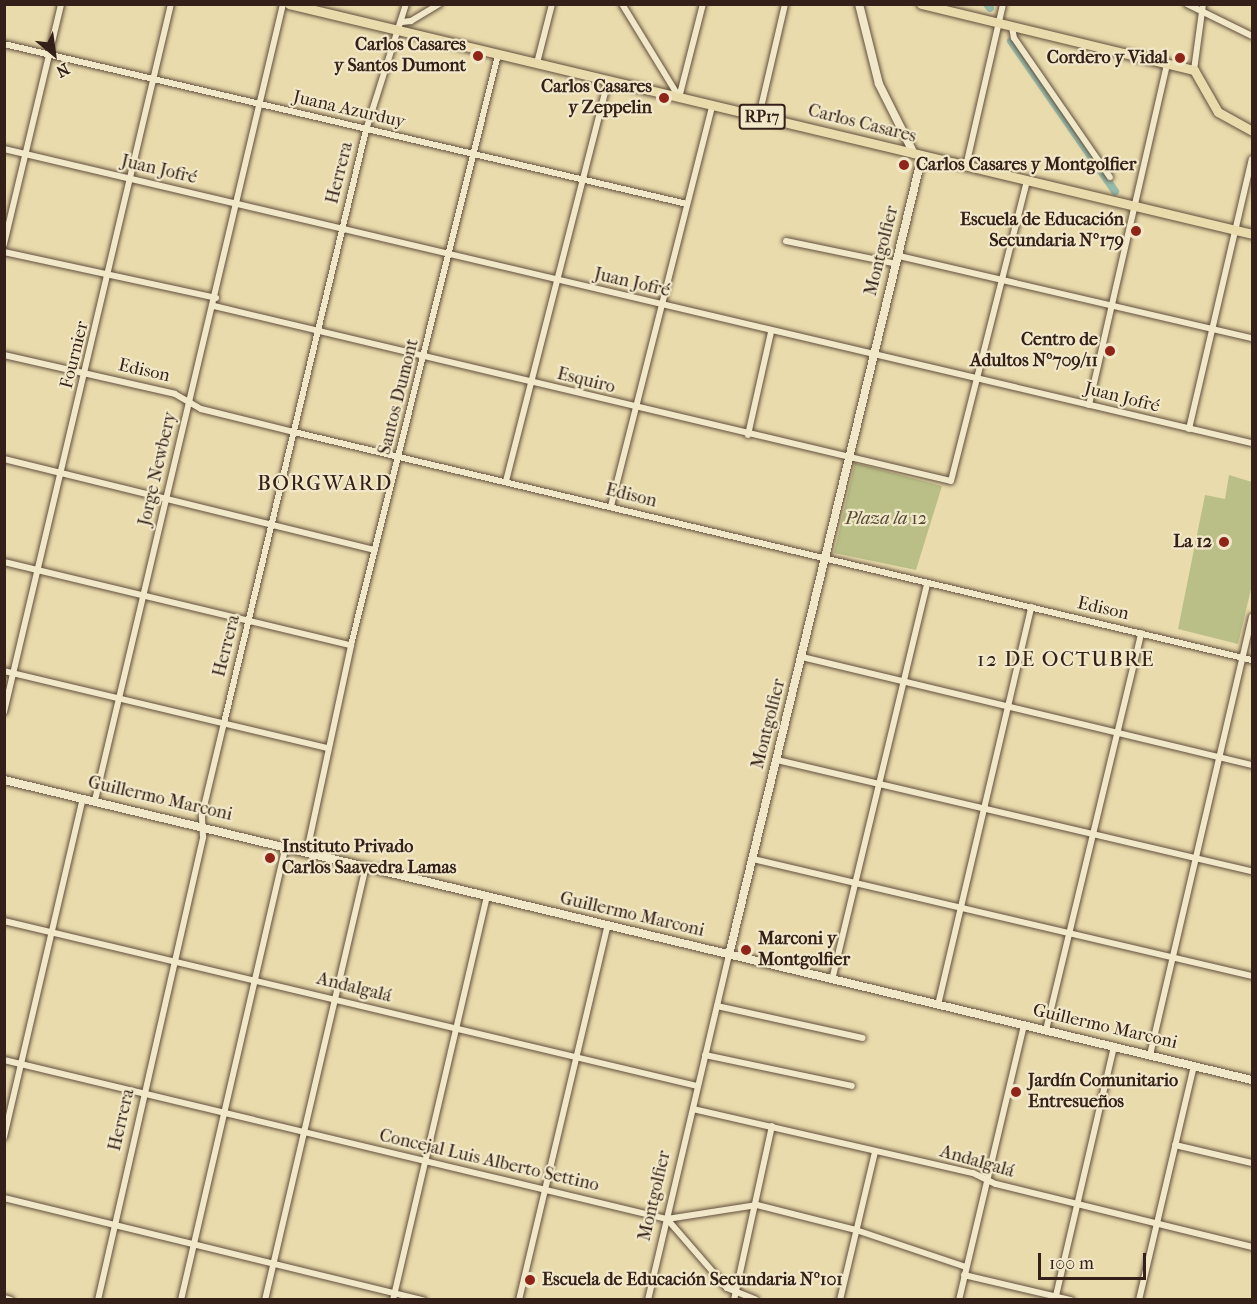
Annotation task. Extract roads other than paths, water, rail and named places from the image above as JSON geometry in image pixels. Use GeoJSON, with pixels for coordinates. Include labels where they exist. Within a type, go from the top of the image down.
{"type":"FeatureCollection","features":[{"type":"Feature","properties":{"kind":"main road"},"geometry":{"type":"LineString","coordinates":[[921,4],[1194,70],[1218,112],[1252,131]]}},
{"type":"Feature","properties":{"kind":"main road","name":"Carlos Casares"},"geometry":{"type":"LineString","coordinates":[[294,5],[396,32],[537,63],[1252,234]]}},
{"type":"Feature","properties":{"kind":"street"},"geometry":{"type":"LineString","coordinates":[[4,244],[61,4]]}},
{"type":"Feature","properties":{"kind":"street","name":"Fournier"},"geometry":{"type":"LineString","coordinates":[[4,711],[110,274],[171,4]]}},
{"type":"Feature","properties":{"kind":"street","name":"Jorge Newbery"},"geometry":{"type":"LineString","coordinates":[[95,800],[216,298],[283,4]]}},
{"type":"Feature","properties":{"kind":"street","name":"Herrera"},"geometry":{"type":"LineString","coordinates":[[98,1299],[112,1224],[202,837],[201,826],[224,723],[317,330],[366,130],[406,4]]}},
{"type":"Feature","properties":{"kind":"street"},"geometry":{"type":"LineString","coordinates":[[402,22],[439,4]]}},
{"type":"Feature","properties":{"kind":"street"},"geometry":{"type":"LineString","coordinates":[[537,63],[552,4]]}},
{"type":"Feature","properties":{"kind":"street"},"geometry":{"type":"LineString","coordinates":[[622,4],[679,98]]}},
{"type":"Feature","properties":{"kind":"street"},"geometry":{"type":"LineString","coordinates":[[679,98],[703,4]]}},
{"type":"Feature","properties":{"kind":"street"},"geometry":{"type":"LineString","coordinates":[[759,116],[785,4]]}},
{"type":"Feature","properties":{"kind":"street"},"geometry":{"type":"LineString","coordinates":[[859,4],[879,84],[918,155]]}},
{"type":"Feature","properties":{"kind":"street"},"geometry":{"type":"LineString","coordinates":[[966,166],[1004,4]]}},
{"type":"Feature","properties":{"kind":"street"},"geometry":{"type":"LineString","coordinates":[[1187,4],[1252,36]]}},
{"type":"Feature","properties":{"kind":"street"},"geometry":{"type":"LineString","coordinates":[[1194,70],[1203,4]]}},
{"type":"Feature","properties":{"kind":"street"},"geometry":{"type":"LineString","coordinates":[[1012,27],[1014,38],[1110,177]]}},
{"type":"Feature","properties":{"kind":"street","name":"Juana Azurduy"},"geometry":{"type":"LineString","coordinates":[[4,44],[687,204]]}},
{"type":"Feature","properties":{"kind":"street","name":"Santos Dumont"},"geometry":{"type":"LineString","coordinates":[[307,851],[327,768],[328,748],[351,645],[400,457],[498,55]]}},
{"type":"Feature","properties":{"kind":"street"},"geometry":{"type":"LineString","coordinates":[[1089,405],[1167,64]]}},
{"type":"Feature","properties":{"kind":"street"},"geometry":{"type":"LineString","coordinates":[[506,481],[608,81]]}},
{"type":"Feature","properties":{"kind":"street"},"geometry":{"type":"LineString","coordinates":[[611,506],[712,106]]}},
{"type":"Feature","properties":{"kind":"street","name":"Juan Jofré"},"geometry":{"type":"LineString","coordinates":[[4,149],[771,332],[1252,443]]}},
{"type":"Feature","properties":{"kind":"street","name":"Montgolfier"},"geometry":{"type":"LineString","coordinates":[[648,1299],[697,1086],[898,260],[918,155]]}},
{"type":"Feature","properties":{"kind":"street"},"geometry":{"type":"LineString","coordinates":[[1189,429],[1252,159]]}},
{"type":"Feature","properties":{"kind":"street"},"geometry":{"type":"LineString","coordinates":[[979,380],[1027,181]]}},
{"type":"Feature","properties":{"kind":"street"},"geometry":{"type":"LineString","coordinates":[[786,241],[1004,281],[1252,338]]}},
{"type":"Feature","properties":{"kind":"street"},"geometry":{"type":"LineString","coordinates":[[4,252],[216,298]]}},
{"type":"Feature","properties":{"kind":"street","name":"Esquiro"},"geometry":{"type":"LineString","coordinates":[[214,306],[635,409],[951,481],[979,380]]}},
{"type":"Feature","properties":{"kind":"street"},"geometry":{"type":"LineString","coordinates":[[748,435],[771,332]]}},
{"type":"Feature","properties":{"kind":"street","name":"Edison"},"geometry":{"type":"LineString","coordinates":[[4,355],[175,394],[189,403],[294,432],[1252,660]]}},
{"type":"Feature","properties":{"kind":"street"},"geometry":{"type":"LineString","coordinates":[[4,459],[375,550]]}},
{"type":"Feature","properties":{"kind":"street"},"geometry":{"type":"LineString","coordinates":[[4,562],[144,593],[351,645]]}},
{"type":"Feature","properties":{"kind":"street"},"geometry":{"type":"LineString","coordinates":[[832,980],[927,584]]}},
{"type":"Feature","properties":{"kind":"street"},"geometry":{"type":"LineString","coordinates":[[938,1005],[982,807],[1031,608]]}},
{"type":"Feature","properties":{"kind":"street"},"geometry":{"type":"LineString","coordinates":[[1150,1054],[1252,617]]}},
{"type":"Feature","properties":{"kind":"street"},"geometry":{"type":"LineString","coordinates":[[1046,1030],[1095,833],[1141,633]]}},
{"type":"Feature","properties":{"kind":"street"},"geometry":{"type":"LineString","coordinates":[[802,657],[1118,735],[1252,765]]}},
{"type":"Feature","properties":{"kind":"street"},"geometry":{"type":"LineString","coordinates":[[4,671],[328,748]]}},
{"type":"Feature","properties":{"kind":"street"},"geometry":{"type":"LineString","coordinates":[[777,760],[1252,871]]}},
{"type":"Feature","properties":{"kind":"street","name":"Guillermo Marconi"},"geometry":{"type":"LineString","coordinates":[[4,780],[307,851],[607,927],[1252,1080]]}},
{"type":"Feature","properties":{"kind":"street"},"geometry":{"type":"LineString","coordinates":[[4,1137],[54,932],[83,798]]}},
{"type":"Feature","properties":{"kind":"street"},"geometry":{"type":"LineString","coordinates":[[181,1299],[286,846]]}},
{"type":"Feature","properties":{"kind":"street"},"geometry":{"type":"LineString","coordinates":[[753,859],[1252,976]]}},
{"type":"Feature","properties":{"kind":"street"},"geometry":{"type":"LineString","coordinates":[[265,1299],[333,998],[366,866]]}},
{"type":"Feature","properties":{"kind":"street"},"geometry":{"type":"LineString","coordinates":[[393,1296],[487,897]]}},
{"type":"Feature","properties":{"kind":"street","name":"Andalgalá"},"geometry":{"type":"LineString","coordinates":[[4,921],[697,1086]]}},
{"type":"Feature","properties":{"kind":"street"},"geometry":{"type":"LineString","coordinates":[[519,1299],[607,927]]}},
{"type":"Feature","properties":{"kind":"street"},"geometry":{"type":"LineString","coordinates":[[717,1006],[863,1038]]}},
{"type":"Feature","properties":{"kind":"street"},"geometry":{"type":"LineString","coordinates":[[958,1299],[1024,1025]]}},
{"type":"Feature","properties":{"kind":"street"},"geometry":{"type":"LineString","coordinates":[[1055,1298],[1114,1046]]}},
{"type":"Feature","properties":{"kind":"street"},"geometry":{"type":"LineString","coordinates":[[705,1055],[852,1086]]}},
{"type":"Feature","properties":{"kind":"street","name":"Concejal Luis Alberto Settino"},"geometry":{"type":"LineString","coordinates":[[4,1060],[667,1219],[757,1205],[856,1230],[966,1267]]}},
{"type":"Feature","properties":{"kind":"street"},"geometry":{"type":"LineString","coordinates":[[1138,1299],[1194,1065]]}},
{"type":"Feature","properties":{"kind":"street","name":"Andalgalá"},"geometry":{"type":"LineString","coordinates":[[693,1109],[772,1126],[1252,1247]]}},
{"type":"Feature","properties":{"kind":"street"},"geometry":{"type":"LineString","coordinates":[[735,1297],[757,1205],[772,1126]]}},
{"type":"Feature","properties":{"kind":"street"},"geometry":{"type":"LineString","coordinates":[[1175,1145],[1252,1163]]}},
{"type":"Feature","properties":{"kind":"street"},"geometry":{"type":"LineString","coordinates":[[840,1299],[875,1152]]}},
{"type":"Feature","properties":{"kind":"street"},"geometry":{"type":"LineString","coordinates":[[4,1198],[393,1296],[424,1299]]}},
{"type":"Feature","properties":{"kind":"street"},"geometry":{"type":"LineString","coordinates":[[667,1219],[735,1297],[756,1299]]}},
{"type":"Feature","properties":{"kind":"street"},"geometry":{"type":"LineString","coordinates":[[964,1275],[1055,1298],[1071,1299]]}},
{"type":"Feature","properties":{"kind":"street"},"geometry":{"type":"LineString","coordinates":[[4,1298],[11,1299]]}},
{"type":"Feature","properties":{"kind":"waterway"},"geometry":{"type":"LineString","coordinates":[[987,4],[990,8]]}},
{"type":"Feature","properties":{"kind":"waterway"},"geometry":{"type":"LineString","coordinates":[[1011,41],[1115,191]]}},
{"type":"Feature","properties":{"kind":"place","name":"Carlos Casares y Santos Dumont"},"geometry":{"type":"Point","coordinates":[478,56]}},
{"type":"Feature","properties":{"kind":"place","name":"Cordero y Vidal"},"geometry":{"type":"Point","coordinates":[1180,58]}},
{"type":"Feature","properties":{"kind":"place","name":"Carlos Casares y Zeppelin"},"geometry":{"type":"Point","coordinates":[664,98]}},
{"type":"Feature","properties":{"kind":"place","name":"Carlos Casares y Montgolfier"},"geometry":{"type":"Point","coordinates":[904,165]}},
{"type":"Feature","properties":{"kind":"place","name":"Escuela de Educación Secundaria Nº179"},"geometry":{"type":"Point","coordinates":[1136,231]}},
{"type":"Feature","properties":{"kind":"place","name":"Centro de Adultos Nº709/11"},"geometry":{"type":"Point","coordinates":[1110,351]}},
{"type":"Feature","properties":{"kind":"place","name":"La 12"},"geometry":{"type":"Point","coordinates":[1224,542]}},
{"type":"Feature","properties":{"kind":"place","name":"Instituto Privado Carlos Saavedra Lamas"},"geometry":{"type":"Point","coordinates":[270,858]}},
{"type":"Feature","properties":{"kind":"place","name":"Marconi y Montgolfier"},"geometry":{"type":"Point","coordinates":[746,950]}},
{"type":"Feature","properties":{"kind":"place","name":"Jardín Comunitario Entresueños"},"geometry":{"type":"Point","coordinates":[1016,1092]}},
{"type":"Feature","properties":{"kind":"place","name":"Escuela de Educación Secundaria Nº101"},"geometry":{"type":"Point","coordinates":[530,1280]}},
{"type":"Feature","properties":{"kind":"district","name":"BORGWARD"},"geometry":{"type":"Point","coordinates":[325,483]}},
{"type":"Feature","properties":{"kind":"district","name":"12 DE OCTUBRE"},"geometry":{"type":"Point","coordinates":[1066,659]}},
{"type":"Feature","properties":{"kind":"park label","name":"Plaza la 12"},"geometry":{"type":"Point","coordinates":[886,519]}}]}
